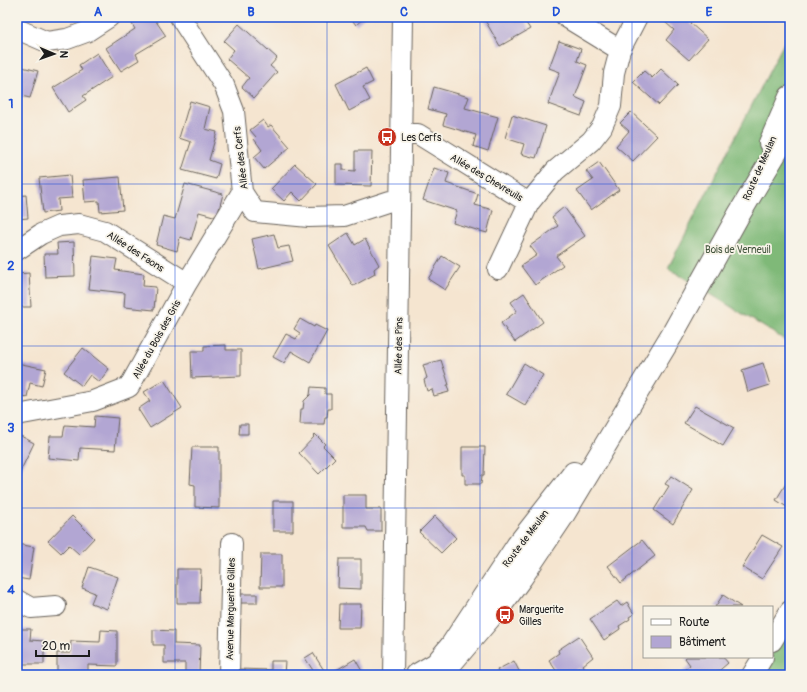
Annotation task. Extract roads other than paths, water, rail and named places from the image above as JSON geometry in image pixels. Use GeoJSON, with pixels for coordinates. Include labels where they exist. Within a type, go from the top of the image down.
{"type":"FeatureCollection","features":[{"type":"Feature","properties":{"kind":"main road","name":"Route de Meulan"},"geometry":{"type":"LineString","coordinates":[[738,216],[790,97]]}},
{"type":"Feature","properties":{"kind":"main road","name":"Route de Meulan"},"geometry":{"type":"LineString","coordinates":[[446,675],[457,654],[499,608],[562,517],[673,333],[738,216],[790,129]]}},
{"type":"Feature","properties":{"kind":"main road","name":"Route de Meulan"},"geometry":{"type":"LineString","coordinates":[[417,675],[436,664],[451,646],[517,546],[633,398]]}},
{"type":"Feature","properties":{"kind":"street"},"geometry":{"type":"LineString","coordinates":[[17,29],[47,42],[86,32],[109,17]]}},
{"type":"Feature","properties":{"kind":"street","name":"Allée des Cerfs"},"geometry":{"type":"LineString","coordinates":[[180,17],[224,85],[234,111],[242,192],[255,212],[309,217],[344,216],[390,201],[400,201]]}},
{"type":"Feature","properties":{"kind":"street"},"geometry":{"type":"LineString","coordinates":[[566,17],[620,50]]}},
{"type":"Feature","properties":{"kind":"street","name":"Allée des Chevreuils"},"geometry":{"type":"LineString","coordinates":[[498,269],[529,202],[555,171],[591,141],[602,127],[611,106],[614,73],[620,50],[637,17]]}},
{"type":"Feature","properties":{"kind":"street","name":"Allée des Pins"},"geometry":{"type":"LineString","coordinates":[[393,675],[403,25]]}},
{"type":"Feature","properties":{"kind":"street","name":"Allée des Chevreuils"},"geometry":{"type":"LineString","coordinates":[[402,134],[418,134],[529,202]]}},
{"type":"Feature","properties":{"kind":"street","name":"Allée du Bois des Gris"},"geometry":{"type":"LineString","coordinates":[[17,415],[93,401],[129,387],[187,283],[242,192]]}},
{"type":"Feature","properties":{"kind":"street","name":"Allée des Faons"},"geometry":{"type":"LineString","coordinates":[[17,250],[41,234],[59,226],[79,224],[105,231],[187,283]]}},
{"type":"Feature","properties":{"kind":"street","name":"Avenue Marguerite Gilles"},"geometry":{"type":"LineString","coordinates":[[229,675],[232,543]]}},
{"type":"Feature","properties":{"kind":"street"},"geometry":{"type":"LineString","coordinates":[[17,600],[31,608],[56,606]]}},
{"type":"Feature","properties":{"kind":"street"},"geometry":{"type":"LineString","coordinates":[[773,639],[790,611]]}},
{"type":"Feature","properties":{"kind":"street"},"geometry":{"type":"LineString","coordinates":[[752,675],[762,658]]}},
{"type":"Feature","properties":{"kind":"place","name":"Les Cerfs"},"geometry":{"type":"Point","coordinates":[387,137]}},
{"type":"Feature","properties":{"kind":"place","name":"Marguerite Gilles"},"geometry":{"type":"Point","coordinates":[505,615]}},
{"type":"Feature","properties":{"kind":"park label","name":"Bois de Verneuil"},"geometry":{"type":"Point","coordinates":[738,249]}}]}
